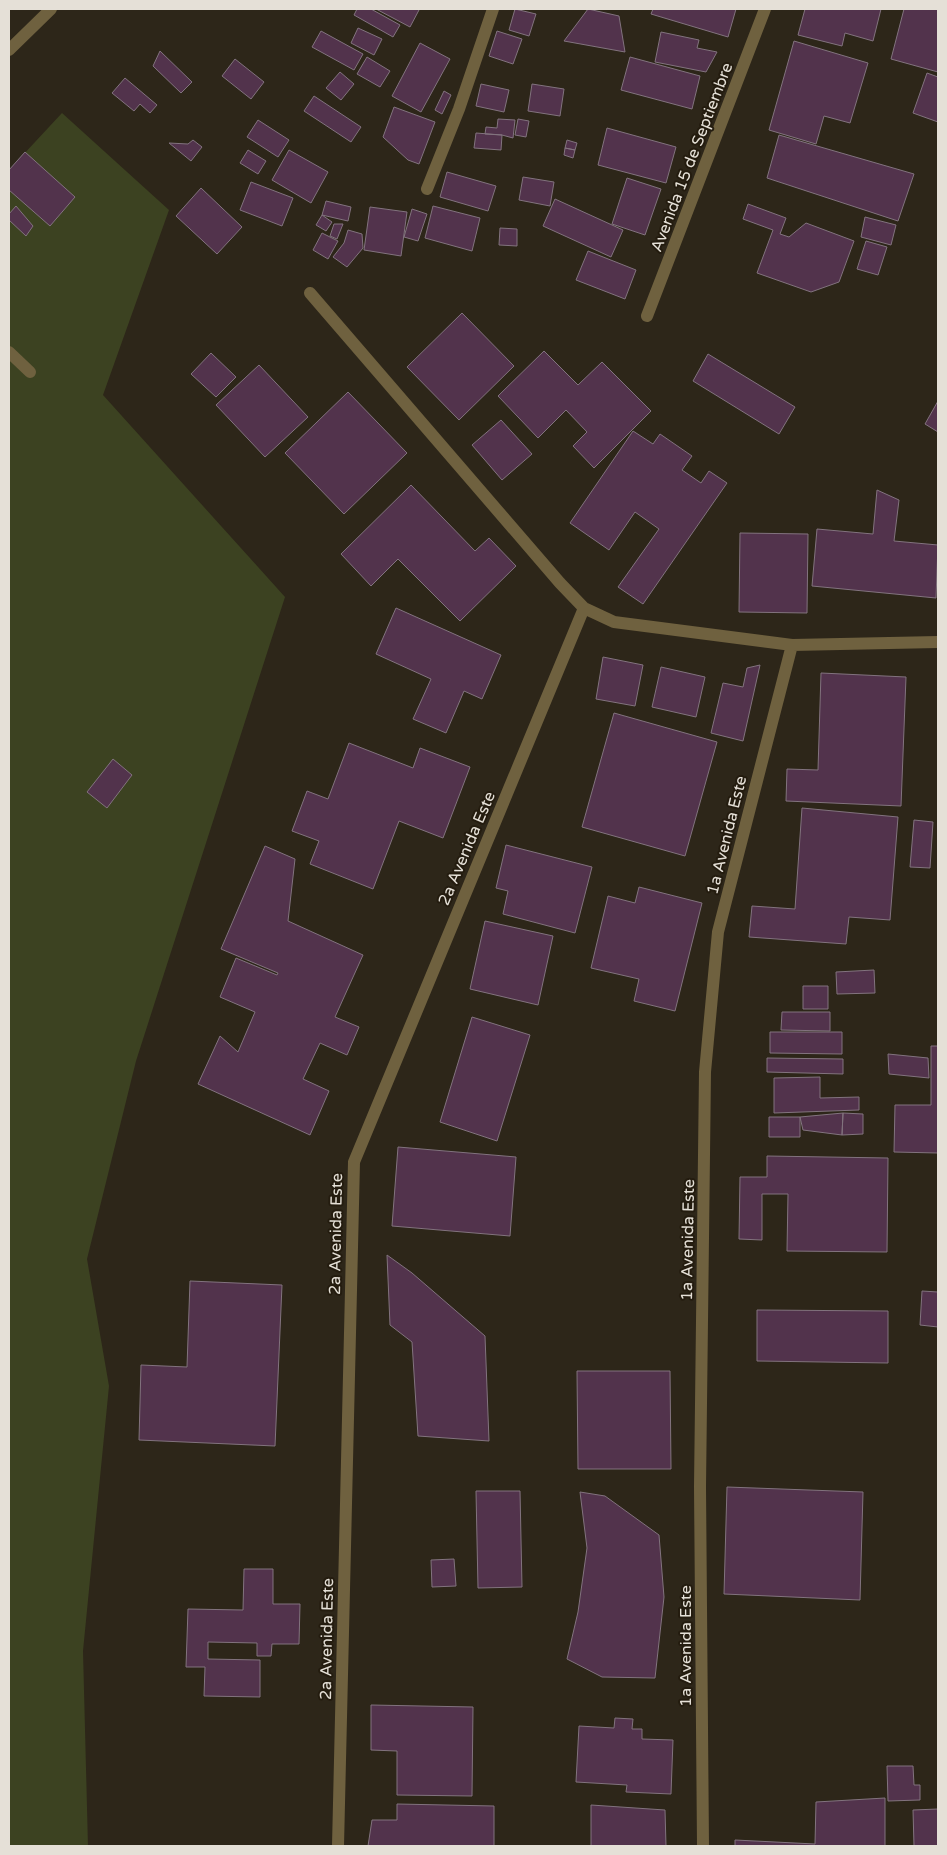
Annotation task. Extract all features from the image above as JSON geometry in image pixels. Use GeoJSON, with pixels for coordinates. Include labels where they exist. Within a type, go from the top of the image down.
{"type":"FeatureCollection","features":[{"type":"Feature","properties":{"kind":"street"},"geometry":{"type":"LineString","coordinates":[[9,50],[51,9]]}},
{"type":"Feature","properties":{"kind":"street"},"geometry":{"type":"LineString","coordinates":[[427,189],[459,109],[493,9]]}},
{"type":"Feature","properties":{"kind":"street","name":"Avenida 15 de Septiembre"},"geometry":{"type":"LineString","coordinates":[[647,316],[765,9]]}},
{"type":"Feature","properties":{"kind":"street"},"geometry":{"type":"LineString","coordinates":[[310,293],[560,583],[584,608],[614,622],[792,645],[938,642]]}},
{"type":"Feature","properties":{"kind":"street"},"geometry":{"type":"LineString","coordinates":[[9,352],[30,372]]}},
{"type":"Feature","properties":{"kind":"street","name":"2a Avenida Este"},"geometry":{"type":"LineString","coordinates":[[338,1846],[354,1162],[584,608]]}},
{"type":"Feature","properties":{"kind":"street","name":"1a Avenida Este"},"geometry":{"type":"LineString","coordinates":[[703,1846],[700,1487],[705,1072],[718,932],[792,645]]}},
{"type":"Feature","properties":{"kind":"green space"},"geometry":{"type":"Polygon","coordinates":[[[62,113],[169,210],[103,395],[285,597],[136,1061],[87,1259],[109,1386],[83,1651],[88,1846],[9,1846],[9,170],[62,113]]]}},
{"type":"Feature","properties":{"kind":"building"},"geometry":{"type":"Polygon","coordinates":[[[357,9],[371,9],[400,25],[393,37],[354,15],[357,9]]]}},
{"type":"Feature","properties":{"kind":"building"},"geometry":{"type":"Polygon","coordinates":[[[376,9],[417,9],[419,10],[410,27],[376,9]]]}},
{"type":"Feature","properties":{"kind":"building"},"geometry":{"type":"Polygon","coordinates":[[[515,9],[536,14],[529,36],[509,30],[515,9]]]}},
{"type":"Feature","properties":{"kind":"building"},"geometry":{"type":"Polygon","coordinates":[[[588,9],[619,16],[625,52],[564,41],[588,9]]]}},
{"type":"Feature","properties":{"kind":"building"},"geometry":{"type":"Polygon","coordinates":[[[653,9],[736,9],[728,37],[651,14],[653,9]]]}},
{"type":"Feature","properties":{"kind":"building"},"geometry":{"type":"Polygon","coordinates":[[[805,9],[881,9],[873,41],[845,33],[842,46],[798,35],[805,9]]]}},
{"type":"Feature","properties":{"kind":"building"},"geometry":{"type":"Polygon","coordinates":[[[904,9],[938,9],[938,72],[891,59],[904,9]]]}},
{"type":"Feature","properties":{"kind":"building"},"geometry":{"type":"Polygon","coordinates":[[[358,28],[382,39],[374,55],[351,43],[358,28]]]}},
{"type":"Feature","properties":{"kind":"building"},"geometry":{"type":"Polygon","coordinates":[[[321,31],[363,54],[354,70],[312,47],[321,31]]]}},
{"type":"Feature","properties":{"kind":"building"},"geometry":{"type":"Polygon","coordinates":[[[497,31],[522,39],[513,64],[489,56],[497,31]]]}},
{"type":"Feature","properties":{"kind":"building"},"geometry":{"type":"Polygon","coordinates":[[[661,32],[699,40],[697,48],[717,52],[706,72],[655,62],[661,32]]]}},
{"type":"Feature","properties":{"kind":"building"},"geometry":{"type":"Polygon","coordinates":[[[794,41],[868,63],[850,123],[824,116],[816,144],[769,130],[794,41]]]}},
{"type":"Feature","properties":{"kind":"building"},"geometry":{"type":"Polygon","coordinates":[[[420,43],[450,59],[421,112],[392,96],[420,43]]]}},
{"type":"Feature","properties":{"kind":"building"},"geometry":{"type":"Polygon","coordinates":[[[160,51],[192,82],[181,93],[153,66],[160,51]]]}},
{"type":"Feature","properties":{"kind":"building"},"geometry":{"type":"Polygon","coordinates":[[[367,57],[390,71],[380,87],[357,74],[367,57]]]}},
{"type":"Feature","properties":{"kind":"building"},"geometry":{"type":"Polygon","coordinates":[[[630,57],[700,76],[692,109],[621,90],[630,57]]]}},
{"type":"Feature","properties":{"kind":"building"},"geometry":{"type":"Polygon","coordinates":[[[235,59],[264,82],[251,99],[222,76],[235,59]]]}},
{"type":"Feature","properties":{"kind":"building"},"geometry":{"type":"Polygon","coordinates":[[[340,72],[354,84],[341,100],[326,88],[340,72]]]}},
{"type":"Feature","properties":{"kind":"building"},"geometry":{"type":"Polygon","coordinates":[[[927,73],[938,77],[938,122],[913,113],[927,73]]]}},
{"type":"Feature","properties":{"kind":"building"},"geometry":{"type":"Polygon","coordinates":[[[125,78],[157,105],[150,113],[140,104],[134,111],[112,93],[125,78]]]}},
{"type":"Feature","properties":{"kind":"building"},"geometry":{"type":"Polygon","coordinates":[[[481,84],[509,90],[504,112],[476,106],[481,84]]]}},
{"type":"Feature","properties":{"kind":"building"},"geometry":{"type":"Polygon","coordinates":[[[532,84],[564,89],[560,116],[528,111],[532,84]]]}},
{"type":"Feature","properties":{"kind":"building"},"geometry":{"type":"Polygon","coordinates":[[[444,91],[451,95],[442,114],[435,110],[444,91]]]}},
{"type":"Feature","properties":{"kind":"building"},"geometry":{"type":"Polygon","coordinates":[[[314,96],[361,127],[351,142],[304,111],[314,96]]]}},
{"type":"Feature","properties":{"kind":"building"},"geometry":{"type":"Polygon","coordinates":[[[394,107],[435,122],[419,164],[408,160],[383,137],[394,107]]]}},
{"type":"Feature","properties":{"kind":"building"},"geometry":{"type":"Polygon","coordinates":[[[498,119],[515,120],[513,138],[485,134],[486,127],[497,128],[498,119]]]}},
{"type":"Feature","properties":{"kind":"building"},"geometry":{"type":"Polygon","coordinates":[[[518,119],[529,121],[526,137],[515,135],[518,119]]]}},
{"type":"Feature","properties":{"kind":"building"},"geometry":{"type":"Polygon","coordinates":[[[258,120],[289,140],[278,157],[247,137],[258,120]]]}},
{"type":"Feature","properties":{"kind":"building"},"geometry":{"type":"Polygon","coordinates":[[[607,128],[676,147],[666,183],[598,165],[607,128]]]}},
{"type":"Feature","properties":{"kind":"building"},"geometry":{"type":"Polygon","coordinates":[[[476,133],[502,135],[501,150],[474,148],[476,133]]]}},
{"type":"Feature","properties":{"kind":"building"},"geometry":{"type":"Polygon","coordinates":[[[779,135],[914,174],[898,221],[767,178],[779,135]]]}},
{"type":"Feature","properties":{"kind":"building"},"geometry":{"type":"Polygon","coordinates":[[[193,140],[202,147],[191,161],[169,143],[188,144],[193,140]]]}},
{"type":"Feature","properties":{"kind":"building"},"geometry":{"type":"Polygon","coordinates":[[[567,140],[577,143],[575,150],[565,148],[567,140]]]}},
{"type":"Feature","properties":{"kind":"building"},"geometry":{"type":"Polygon","coordinates":[[[565,148],[575,150],[573,158],[564,155],[565,148]]]}},
{"type":"Feature","properties":{"kind":"building"},"geometry":{"type":"Polygon","coordinates":[[[248,150],[266,161],[258,174],[240,163],[248,150]]]}},
{"type":"Feature","properties":{"kind":"building"},"geometry":{"type":"Polygon","coordinates":[[[289,150],[328,172],[311,203],[272,180],[289,150]]]}},
{"type":"Feature","properties":{"kind":"building"},"geometry":{"type":"Polygon","coordinates":[[[25,152],[75,197],[50,226],[9,190],[9,170],[25,152]]]}},
{"type":"Feature","properties":{"kind":"building"},"geometry":{"type":"Polygon","coordinates":[[[447,172],[496,186],[488,211],[440,197],[447,172]]]}},
{"type":"Feature","properties":{"kind":"building"},"geometry":{"type":"Polygon","coordinates":[[[523,177],[554,182],[550,206],[519,200],[523,177]]]}},
{"type":"Feature","properties":{"kind":"building"},"geometry":{"type":"Polygon","coordinates":[[[627,178],[661,189],[645,235],[612,224],[627,178]]]}},
{"type":"Feature","properties":{"kind":"building"},"geometry":{"type":"Polygon","coordinates":[[[251,182],[293,198],[282,226],[240,210],[251,182]]]}},
{"type":"Feature","properties":{"kind":"building"},"geometry":{"type":"Polygon","coordinates":[[[201,188],[242,227],[217,254],[176,216],[201,188]]]}},
{"type":"Feature","properties":{"kind":"building"},"geometry":{"type":"Polygon","coordinates":[[[555,199],[623,230],[611,257],[543,226],[555,199]]]}},
{"type":"Feature","properties":{"kind":"building"},"geometry":{"type":"Polygon","coordinates":[[[326,201],[351,207],[348,221],[322,215],[326,201]]]}},
{"type":"Feature","properties":{"kind":"building"},"geometry":{"type":"Polygon","coordinates":[[[748,204],[786,218],[780,234],[789,237],[806,223],[854,241],[839,282],[811,292],[757,273],[773,230],[743,219],[748,204]]]}},
{"type":"Feature","properties":{"kind":"building"},"geometry":{"type":"Polygon","coordinates":[[[16,206],[33,226],[26,236],[9,220],[9,214],[16,206]]]}},
{"type":"Feature","properties":{"kind":"building"},"geometry":{"type":"Polygon","coordinates":[[[433,206],[480,218],[472,251],[425,238],[433,206]]]}},
{"type":"Feature","properties":{"kind":"building"},"geometry":{"type":"Polygon","coordinates":[[[370,207],[407,212],[401,256],[364,250],[370,207]]]}},
{"type":"Feature","properties":{"kind":"building"},"geometry":{"type":"Polygon","coordinates":[[[412,209],[427,214],[418,241],[404,237],[412,209]]]}},
{"type":"Feature","properties":{"kind":"building"},"geometry":{"type":"Polygon","coordinates":[[[322,215],[332,222],[326,231],[316,225],[322,215]]]}},
{"type":"Feature","properties":{"kind":"building"},"geometry":{"type":"Polygon","coordinates":[[[865,217],[896,225],[891,245],[861,237],[865,217]]]}},
{"type":"Feature","properties":{"kind":"building"},"geometry":{"type":"Polygon","coordinates":[[[334,224],[343,224],[337,239],[330,236],[334,224]]]}},
{"type":"Feature","properties":{"kind":"building"},"geometry":{"type":"Polygon","coordinates":[[[500,228],[517,229],[517,246],[499,245],[500,228]]]}},
{"type":"Feature","properties":{"kind":"building"},"geometry":{"type":"Polygon","coordinates":[[[348,230],[362,234],[363,248],[347,267],[333,257],[344,243],[348,230]]]}},
{"type":"Feature","properties":{"kind":"building"},"geometry":{"type":"Polygon","coordinates":[[[322,233],[338,241],[328,259],[313,250],[322,233]]]}},
{"type":"Feature","properties":{"kind":"building"},"geometry":{"type":"Polygon","coordinates":[[[866,241],[887,247],[878,275],[857,269],[866,241]]]}},
{"type":"Feature","properties":{"kind":"building"},"geometry":{"type":"Polygon","coordinates":[[[588,251],[636,270],[625,299],[576,280],[588,251]]]}},
{"type":"Feature","properties":{"kind":"building"},"geometry":{"type":"Polygon","coordinates":[[[462,313],[514,366],[459,420],[407,367],[462,313]]]}},
{"type":"Feature","properties":{"kind":"building"},"geometry":{"type":"Polygon","coordinates":[[[544,351],[578,385],[602,362],[651,411],[594,468],[573,446],[587,432],[566,410],[538,438],[498,396],[544,351]]]}},
{"type":"Feature","properties":{"kind":"building"},"geometry":{"type":"Polygon","coordinates":[[[211,353],[236,377],[216,397],[191,374],[211,353]]]}},
{"type":"Feature","properties":{"kind":"building"},"geometry":{"type":"Polygon","coordinates":[[[708,354],[795,407],[779,434],[693,381],[708,354]]]}},
{"type":"Feature","properties":{"kind":"building"},"geometry":{"type":"Polygon","coordinates":[[[259,365],[308,417],[265,457],[216,405],[259,365]]]}},
{"type":"Feature","properties":{"kind":"building"},"geometry":{"type":"Polygon","coordinates":[[[348,392],[407,453],[344,514],[285,453],[348,392]]]}},
{"type":"Feature","properties":{"kind":"building"},"geometry":{"type":"Polygon","coordinates":[[[938,401],[938,432],[925,424],[938,401]]]}},
{"type":"Feature","properties":{"kind":"building"},"geometry":{"type":"Polygon","coordinates":[[[501,420],[532,454],[502,480],[472,445],[501,420]]]}},
{"type":"Feature","properties":{"kind":"building"},"geometry":{"type":"Polygon","coordinates":[[[633,431],[653,444],[660,434],[692,456],[682,470],[701,483],[709,471],[727,483],[643,604],[618,587],[659,529],[635,512],[609,550],[570,523],[633,431]]]}},
{"type":"Feature","properties":{"kind":"building"},"geometry":{"type":"Polygon","coordinates":[[[411,485],[475,551],[489,538],[516,566],[460,621],[398,559],[371,586],[341,554],[411,485]]]}},
{"type":"Feature","properties":{"kind":"building"},"geometry":{"type":"Polygon","coordinates":[[[877,490],[899,500],[894,541],[938,545],[936,598],[812,586],[817,529],[873,534],[877,490]]]}},
{"type":"Feature","properties":{"kind":"building"},"geometry":{"type":"Polygon","coordinates":[[[740,533],[808,534],[807,613],[739,612],[740,533]]]}},
{"type":"Feature","properties":{"kind":"building"},"geometry":{"type":"Polygon","coordinates":[[[396,608],[501,655],[482,699],[464,691],[446,733],[413,719],[431,679],[376,654],[396,608]]]}},
{"type":"Feature","properties":{"kind":"building"},"geometry":{"type":"Polygon","coordinates":[[[603,657],[643,665],[635,706],[596,699],[603,657]]]}},
{"type":"Feature","properties":{"kind":"building"},"geometry":{"type":"Polygon","coordinates":[[[760,665],[743,741],[711,733],[723,683],[743,687],[747,668],[760,665]]]}},
{"type":"Feature","properties":{"kind":"building"},"geometry":{"type":"Polygon","coordinates":[[[661,667],[705,677],[696,717],[652,707],[661,667]]]}},
{"type":"Feature","properties":{"kind":"building"},"geometry":{"type":"Polygon","coordinates":[[[821,673],[906,677],[901,806],[786,801],[787,769],[818,770],[821,673]]]}},
{"type":"Feature","properties":{"kind":"building"},"geometry":{"type":"Polygon","coordinates":[[[614,713],[717,742],[685,856],[582,827],[614,713]]]}},
{"type":"Feature","properties":{"kind":"building"},"geometry":{"type":"Polygon","coordinates":[[[349,743],[413,768],[420,748],[470,767],[443,838],[399,821],[373,889],[310,864],[319,841],[292,831],[307,791],[328,799],[349,743]]]}},
{"type":"Feature","properties":{"kind":"building"},"geometry":{"type":"Polygon","coordinates":[[[113,759],[132,775],[107,808],[87,792],[113,759]]]}},
{"type":"Feature","properties":{"kind":"building"},"geometry":{"type":"Polygon","coordinates":[[[802,808],[898,817],[890,920],[849,917],[846,944],[749,937],[752,906],[795,909],[802,808]]]}},
{"type":"Feature","properties":{"kind":"building"},"geometry":{"type":"Polygon","coordinates":[[[914,820],[933,822],[930,868],[910,867],[914,820]]]}},
{"type":"Feature","properties":{"kind":"building"},"geometry":{"type":"Polygon","coordinates":[[[506,845],[592,867],[575,933],[503,914],[508,891],[496,888],[506,845]]]}},
{"type":"Feature","properties":{"kind":"building"},"geometry":{"type":"Polygon","coordinates":[[[265,846],[295,859],[288,921],[363,955],[335,1017],[359,1027],[347,1055],[320,1043],[303,1079],[329,1091],[310,1135],[198,1084],[220,1036],[238,1052],[255,1012],[220,997],[236,958],[277,975],[278,973],[221,949],[265,846]]]}},
{"type":"Feature","properties":{"kind":"building"},"geometry":{"type":"Polygon","coordinates":[[[639,887],[702,903],[675,1011],[634,1001],[639,979],[591,968],[608,896],[635,903],[639,887]]]}},
{"type":"Feature","properties":{"kind":"building"},"geometry":{"type":"Polygon","coordinates":[[[485,921],[553,936],[538,1005],[470,989],[485,921]]]}},
{"type":"Feature","properties":{"kind":"building"},"geometry":{"type":"Polygon","coordinates":[[[874,970],[875,993],[837,994],[836,972],[874,970]]]}},
{"type":"Feature","properties":{"kind":"building"},"geometry":{"type":"Polygon","coordinates":[[[803,986],[828,986],[828,1009],[803,1009],[803,986]]]}},
{"type":"Feature","properties":{"kind":"building"},"geometry":{"type":"Polygon","coordinates":[[[782,1012],[830,1012],[830,1031],[781,1030],[782,1012]]]}},
{"type":"Feature","properties":{"kind":"building"},"geometry":{"type":"Polygon","coordinates":[[[472,1017],[530,1035],[497,1141],[440,1122],[472,1017]]]}},
{"type":"Feature","properties":{"kind":"building"},"geometry":{"type":"Polygon","coordinates":[[[770,1032],[842,1032],[842,1054],[770,1053],[770,1032]]]}},
{"type":"Feature","properties":{"kind":"building"},"geometry":{"type":"Polygon","coordinates":[[[931,1046],[938,1046],[938,1153],[894,1152],[895,1105],[931,1105],[931,1046]]]}},
{"type":"Feature","properties":{"kind":"building"},"geometry":{"type":"Polygon","coordinates":[[[888,1054],[928,1058],[929,1078],[889,1074],[888,1054]]]}},
{"type":"Feature","properties":{"kind":"building"},"geometry":{"type":"Polygon","coordinates":[[[767,1058],[843,1059],[843,1074],[767,1072],[767,1058]]]}},
{"type":"Feature","properties":{"kind":"building"},"geometry":{"type":"Polygon","coordinates":[[[820,1077],[820,1098],[859,1097],[859,1110],[774,1113],[774,1078],[820,1077]]]}},
{"type":"Feature","properties":{"kind":"building"},"geometry":{"type":"Polygon","coordinates":[[[843,1113],[863,1114],[863,1134],[842,1135],[843,1113]]]}},
{"type":"Feature","properties":{"kind":"building"},"geometry":{"type":"Polygon","coordinates":[[[843,1113],[842,1135],[803,1130],[800,1117],[843,1113]]]}},
{"type":"Feature","properties":{"kind":"building"},"geometry":{"type":"Polygon","coordinates":[[[769,1117],[800,1117],[800,1137],[769,1137],[769,1117]]]}},
{"type":"Feature","properties":{"kind":"building"},"geometry":{"type":"Polygon","coordinates":[[[398,1147],[516,1157],[510,1236],[392,1226],[398,1147]]]}},
{"type":"Feature","properties":{"kind":"building"},"geometry":{"type":"Polygon","coordinates":[[[767,1156],[888,1158],[887,1252],[787,1251],[788,1194],[762,1194],[762,1240],[739,1239],[740,1177],[767,1177],[767,1156]]]}},
{"type":"Feature","properties":{"kind":"building"},"geometry":{"type":"Polygon","coordinates":[[[387,1255],[412,1273],[485,1336],[489,1441],[418,1436],[412,1342],[390,1325],[387,1255]]]}},
{"type":"Feature","properties":{"kind":"building"},"geometry":{"type":"Polygon","coordinates":[[[190,1281],[282,1285],[275,1446],[139,1440],[141,1365],[187,1367],[190,1281]]]}},
{"type":"Feature","properties":{"kind":"building"},"geometry":{"type":"Polygon","coordinates":[[[922,1291],[938,1292],[938,1327],[920,1325],[922,1291]]]}},
{"type":"Feature","properties":{"kind":"building"},"geometry":{"type":"Polygon","coordinates":[[[757,1310],[888,1311],[888,1363],[757,1361],[757,1310]]]}},
{"type":"Feature","properties":{"kind":"building"},"geometry":{"type":"Polygon","coordinates":[[[577,1371],[670,1371],[671,1469],[578,1469],[577,1371]]]}},
{"type":"Feature","properties":{"kind":"building"},"geometry":{"type":"Polygon","coordinates":[[[727,1487],[863,1492],[860,1600],[724,1594],[727,1487]]]}},
{"type":"Feature","properties":{"kind":"building"},"geometry":{"type":"Polygon","coordinates":[[[476,1491],[520,1491],[522,1587],[478,1588],[476,1491]]]}},
{"type":"Feature","properties":{"kind":"building"},"geometry":{"type":"Polygon","coordinates":[[[580,1492],[605,1496],[659,1535],[664,1597],[655,1678],[602,1677],[567,1659],[578,1612],[587,1548],[580,1492]]]}},
{"type":"Feature","properties":{"kind":"building"},"geometry":{"type":"Polygon","coordinates":[[[454,1559],[456,1586],[432,1587],[431,1560],[454,1559]]]}},
{"type":"Feature","properties":{"kind":"building"},"geometry":{"type":"Polygon","coordinates":[[[244,1569],[273,1569],[273,1604],[300,1604],[299,1644],[272,1644],[271,1656],[257,1656],[257,1643],[208,1642],[208,1659],[260,1660],[260,1697],[204,1696],[205,1667],[186,1667],[188,1609],[243,1610],[244,1569]]]}},
{"type":"Feature","properties":{"kind":"building"},"geometry":{"type":"Polygon","coordinates":[[[371,1705],[473,1707],[472,1796],[397,1795],[397,1751],[371,1750],[371,1705]]]}},
{"type":"Feature","properties":{"kind":"building"},"geometry":{"type":"Polygon","coordinates":[[[615,1718],[633,1719],[632,1729],[642,1729],[642,1739],[673,1740],[671,1794],[626,1792],[627,1785],[576,1782],[579,1726],[614,1728],[615,1718]]]}},
{"type":"Feature","properties":{"kind":"building"},"geometry":{"type":"Polygon","coordinates":[[[887,1766],[913,1766],[914,1785],[920,1785],[920,1800],[888,1801],[887,1766]]]}},
{"type":"Feature","properties":{"kind":"building"},"geometry":{"type":"Polygon","coordinates":[[[885,1798],[885,1846],[735,1846],[735,1840],[815,1844],[816,1802],[885,1798]]]}},
{"type":"Feature","properties":{"kind":"building"},"geometry":{"type":"Polygon","coordinates":[[[397,1804],[494,1806],[494,1846],[368,1846],[372,1820],[397,1820],[397,1804]]]}},
{"type":"Feature","properties":{"kind":"building"},"geometry":{"type":"Polygon","coordinates":[[[591,1805],[665,1810],[666,1846],[591,1846],[591,1805]]]}},
{"type":"Feature","properties":{"kind":"building"},"geometry":{"type":"Polygon","coordinates":[[[938,1809],[938,1846],[914,1846],[913,1810],[938,1809]]]}}]}
